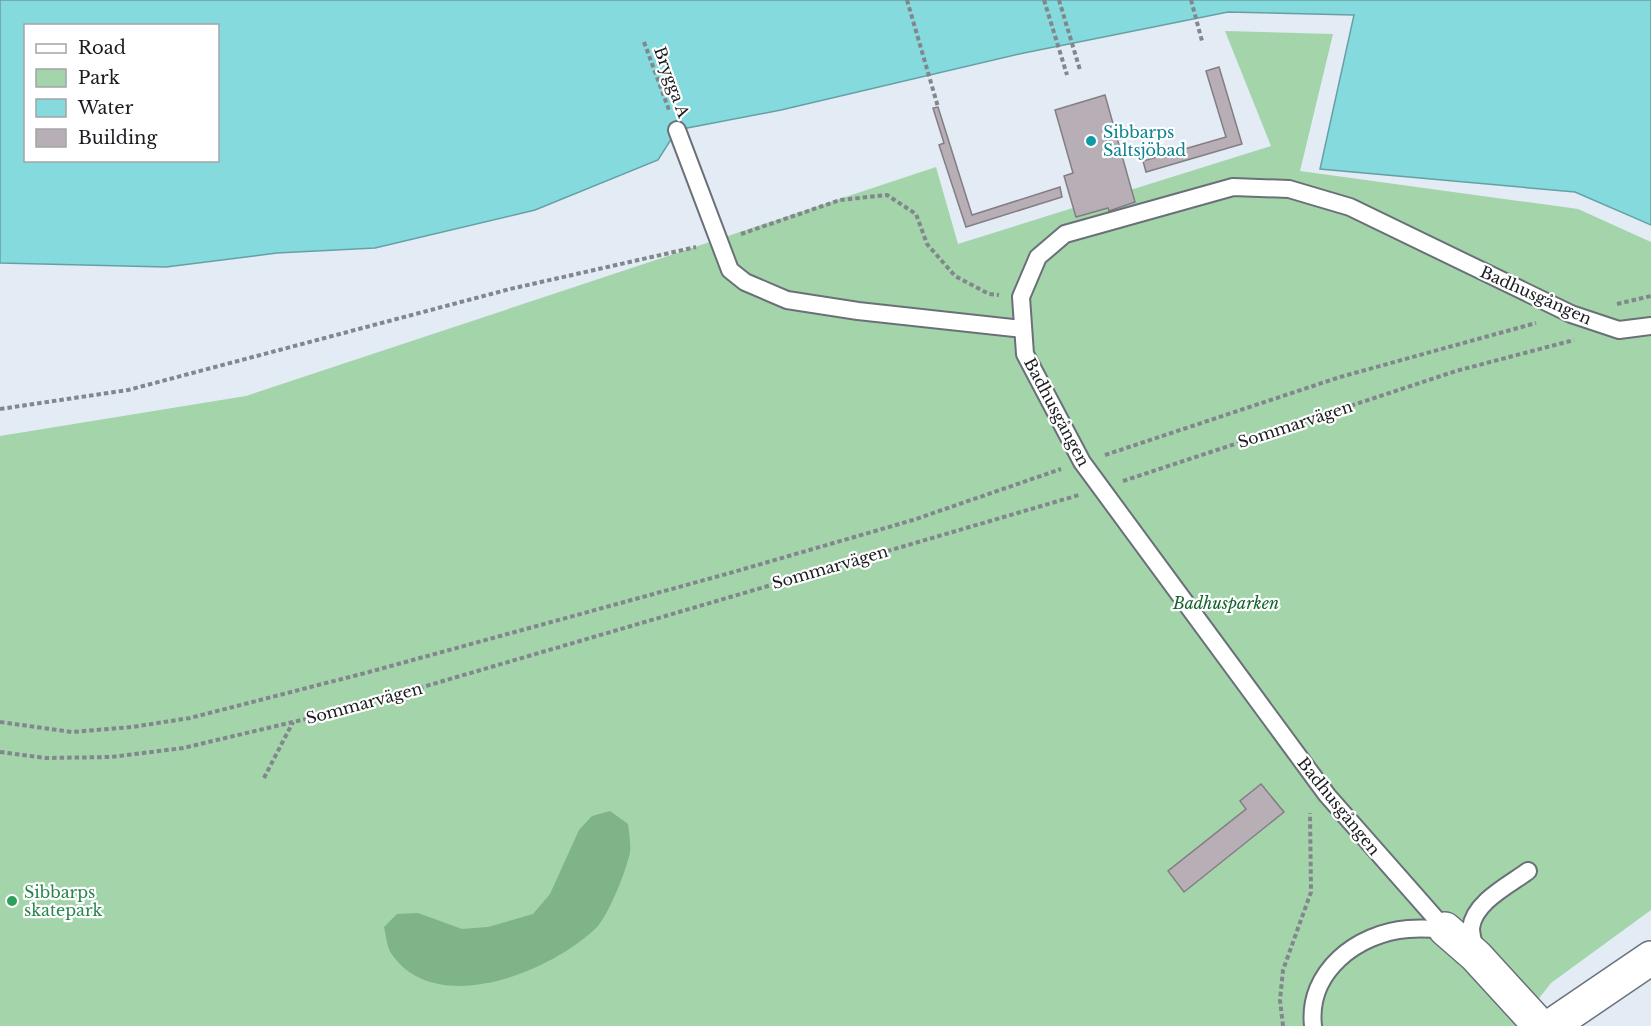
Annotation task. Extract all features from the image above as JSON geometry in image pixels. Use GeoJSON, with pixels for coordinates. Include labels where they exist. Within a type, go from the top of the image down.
{"type":"FeatureCollection","features":[{"type":"Feature","properties":{"kind":"street"},"geometry":{"type":"LineString","coordinates":[[1445,929],[1476,956],[1540,1026]]}},
{"type":"Feature","properties":{"kind":"street"},"geometry":{"type":"LineString","coordinates":[[1551,1026],[1651,958]]}},
{"type":"Feature","properties":{"kind":"lane"},"geometry":{"type":"LineString","coordinates":[[676,130],[730,270],[745,282],[787,300],[858,312],[1023,329]]}},
{"type":"Feature","properties":{"kind":"lane","name":"Badhusgången"},"geometry":{"type":"LineString","coordinates":[[1445,929],[1327,795],[1082,462],[1025,354],[1021,297],[1038,257],[1065,234],[1233,187],[1289,189],[1350,207],[1571,314],[1619,330]]}},
{"type":"Feature","properties":{"kind":"lane"},"geometry":{"type":"LineString","coordinates":[[1619,330],[1651,326]]}},
{"type":"Feature","properties":{"kind":"lane"},"geometry":{"type":"LineString","coordinates":[[1476,956],[1471,929],[1474,916],[1485,903],[1528,871]]}},
{"type":"Feature","properties":{"kind":"lane"},"geometry":{"type":"LineString","coordinates":[[1313,1026],[1311,1011],[1315,992],[1326,971],[1340,957],[1367,939],[1406,929],[1445,929]]}},
{"type":"Feature","properties":{"kind":"path"},"geometry":{"type":"LineString","coordinates":[[907,0],[938,106]]}},
{"type":"Feature","properties":{"kind":"path"},"geometry":{"type":"LineString","coordinates":[[1044,0],[1067,75]]}},
{"type":"Feature","properties":{"kind":"path"},"geometry":{"type":"LineString","coordinates":[[1059,0],[1080,70]]}},
{"type":"Feature","properties":{"kind":"path"},"geometry":{"type":"LineString","coordinates":[[1191,0],[1202,41]]}},
{"type":"Feature","properties":{"kind":"path","name":"Brygga A"},"geometry":{"type":"LineString","coordinates":[[644,42],[676,130]]}},
{"type":"Feature","properties":{"kind":"path"},"geometry":{"type":"LineString","coordinates":[[0,410],[128,390],[510,289],[665,256],[718,241],[840,200],[887,195],[916,214],[927,244],[955,276],[989,294],[1021,297]]}},
{"type":"Feature","properties":{"kind":"path","name":"Sommarvägen"},"geometry":{"type":"LineString","coordinates":[[0,722],[72,732],[132,728],[190,718],[369,672],[741,570],[913,519],[1340,376],[1571,314]]}},
{"type":"Feature","properties":{"kind":"path","name":"Sommarvägen"},"geometry":{"type":"LineString","coordinates":[[0,752],[46,758],[111,757],[183,748],[344,710],[1101,488],[1456,371],[1619,330]]}},
{"type":"Feature","properties":{"kind":"path"},"geometry":{"type":"LineString","coordinates":[[264,778],[293,722]]}},
{"type":"Feature","properties":{"kind":"path"},"geometry":{"type":"LineString","coordinates":[[1283,1026],[1280,1000],[1282,970],[1311,892],[1310,772]]}},
{"type":"Feature","properties":{"kind":"green space","name":"Badhusparken"},"geometry":{"type":"Polygon","coordinates":[[[1225,31],[1333,34],[1300,171],[1578,209],[1651,242],[1651,910],[1551,983],[1517,1026],[0,1026],[0,436],[246,396],[936,167],[958,244],[1271,146],[1225,31]]]}},
{"type":"Feature","properties":{"kind":"green space"},"geometry":{"type":"Polygon","coordinates":[[[610,811],[628,824],[630,852],[628,860],[617,891],[602,921],[577,943],[552,959],[524,972],[494,982],[464,986],[436,983],[411,973],[391,953],[384,927],[397,914],[418,913],[462,929],[488,927],[533,914],[550,894],[579,830],[592,816],[610,811]]]}},
{"type":"Feature","properties":{"kind":"water"},"geometry":{"type":"Polygon","coordinates":[[[0,0],[1651,0],[1651,225],[1575,192],[1320,169],[1354,15],[1228,12],[1019,54],[781,110],[677,130],[658,160],[535,210],[375,248],[277,253],[166,267],[0,263],[0,0]]]}},
{"type":"Feature","properties":{"kind":"building"},"geometry":{"type":"Polygon","coordinates":[[[1219,67],[1242,144],[1146,172],[1143,161],[1226,137],[1206,71],[1219,67]]]}},
{"type":"Feature","properties":{"kind":"building","name":"Sibbarps Saltsjöbad"},"geometry":{"type":"Polygon","coordinates":[[[1105,95],[1135,202],[1109,211],[1108,208],[1076,217],[1064,176],[1073,173],[1055,110],[1105,95]]]}},
{"type":"Feature","properties":{"kind":"building"},"geometry":{"type":"Polygon","coordinates":[[[938,107],[972,215],[1060,187],[1062,197],[966,227],[939,145],[944,143],[933,108],[938,107]]]}},
{"type":"Feature","properties":{"kind":"building"},"geometry":{"type":"Polygon","coordinates":[[[1261,784],[1284,812],[1184,892],[1168,871],[1246,809],[1240,801],[1261,784]]]}},
{"type":"Feature","properties":{"kind":"place","name":"Sibbarps Saltsjöbad"},"geometry":{"type":"Point","coordinates":[1091,141]}},
{"type":"Feature","properties":{"kind":"place","name":"Sibbarps skatepark"},"geometry":{"type":"Point","coordinates":[12,901]}}]}
